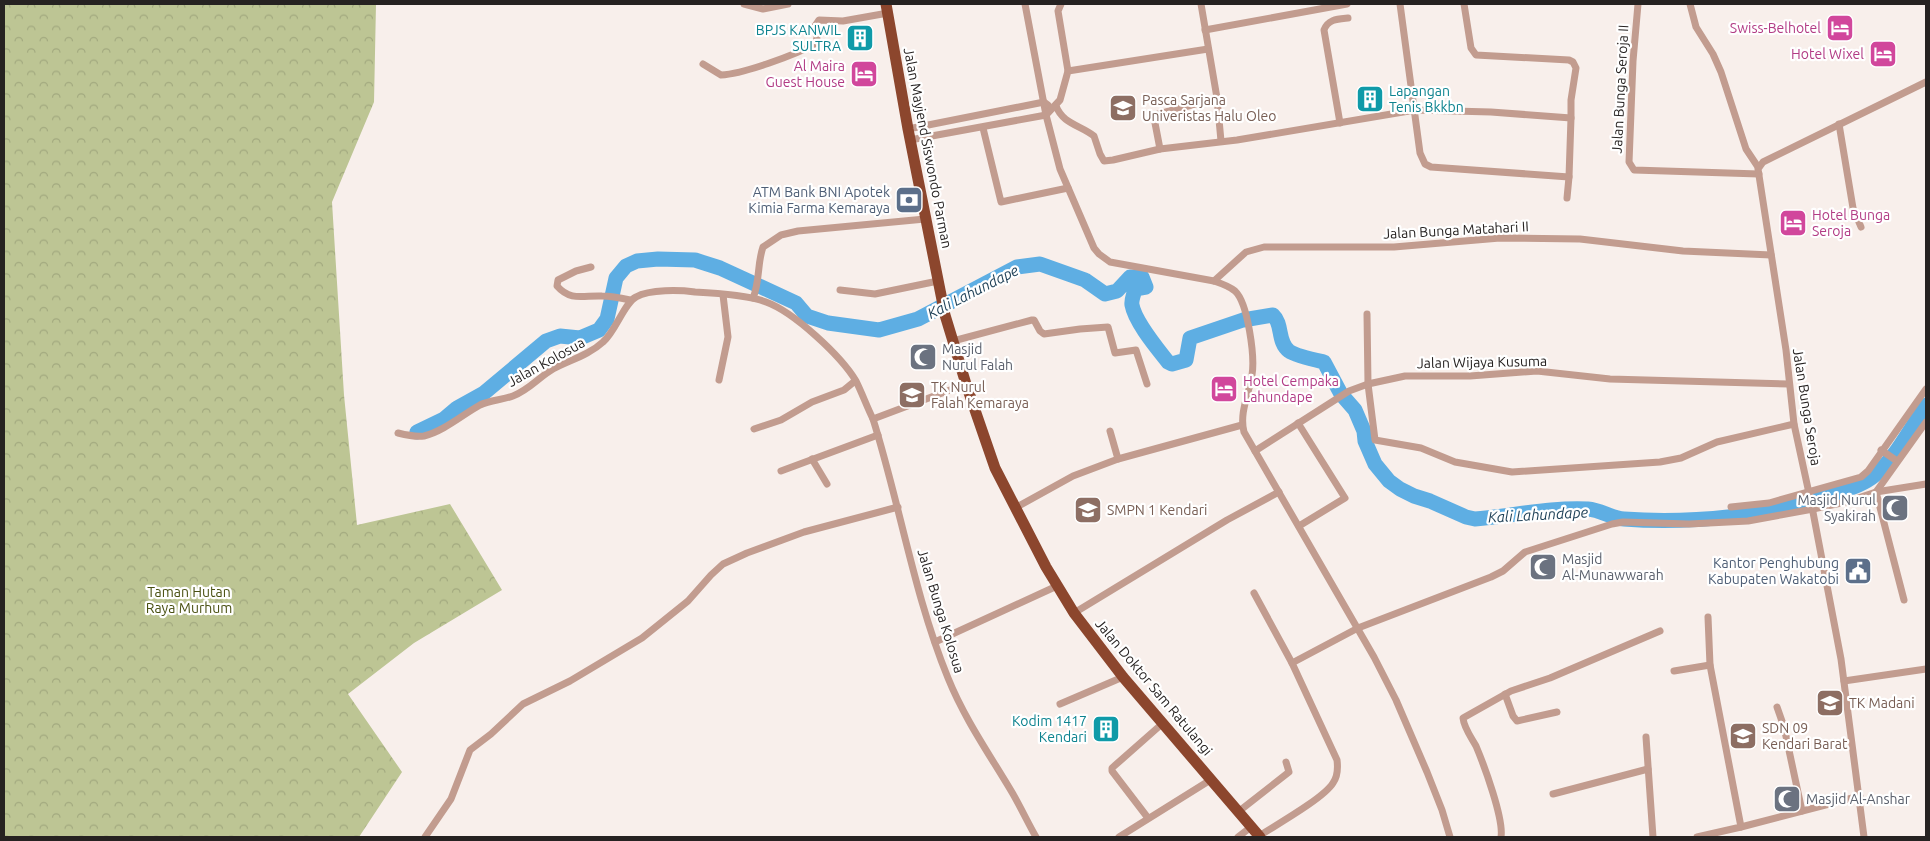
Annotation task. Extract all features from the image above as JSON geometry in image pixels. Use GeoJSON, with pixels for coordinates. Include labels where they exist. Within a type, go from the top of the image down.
{"type":"FeatureCollection","features":[{"type":"Feature","properties":{"kind":"highway","name":"Jalan Mayjend Siswondo Parman"},"geometry":{"type":"LineString","coordinates":[[887,8],[909,134],[942,298]]}},
{"type":"Feature","properties":{"kind":"highway","name":"Jalan Doktor Sam Ratulangi"},"geometry":{"type":"LineString","coordinates":[[942,298],[966,384],[995,468],[1056,586],[1074,613],[1123,677],[1257,834]]}},
{"type":"Feature","properties":{"kind":"street"},"geometry":{"type":"LineString","coordinates":[[744,4],[763,9],[788,4]]}},
{"type":"Feature","properties":{"kind":"street"},"geometry":{"type":"LineString","coordinates":[[1025,4],[1046,115],[1060,169],[1094,248],[1110,262],[1214,281],[1238,295],[1252,340],[1254,363],[1242,425],[1254,451],[1358,628],[1396,700],[1442,810],[1451,837]]}},
{"type":"Feature","properties":{"kind":"street"},"geometry":{"type":"LineString","coordinates":[[909,134],[983,128],[1046,115],[1054,107],[1062,94],[1068,71],[1058,11],[1061,4]]}},
{"type":"Feature","properties":{"kind":"street"},"geometry":{"type":"LineString","coordinates":[[1201,4],[1217,98],[1221,141]]}},
{"type":"Feature","properties":{"kind":"street"},"geometry":{"type":"LineString","coordinates":[[1205,30],[1346,4]]}},
{"type":"Feature","properties":{"kind":"street"},"geometry":{"type":"LineString","coordinates":[[1400,4],[1420,153],[1428,166],[1569,177]]}},
{"type":"Feature","properties":{"kind":"street"},"geometry":{"type":"LineString","coordinates":[[1464,4],[1471,48],[1476,55],[1484,57],[1569,60],[1573,62],[1576,68],[1571,100],[1567,198]]}},
{"type":"Feature","properties":{"kind":"street","name":"Jalan Bunga Seroja II"},"geometry":{"type":"LineString","coordinates":[[1638,4],[1630,100],[1628,162],[1630,167],[1634,170],[1759,170]]}},
{"type":"Feature","properties":{"kind":"street"},"geometry":{"type":"LineString","coordinates":[[1690,4],[1696,26],[1713,54],[1721,72],[1746,149],[1759,170]]}},
{"type":"Feature","properties":{"kind":"street"},"geometry":{"type":"LineString","coordinates":[[703,64],[721,75],[781,59],[815,44],[817,38],[815,26],[819,20],[843,21],[887,8]]}},
{"type":"Feature","properties":{"kind":"street"},"geometry":{"type":"LineString","coordinates":[[1340,123],[1324,30],[1326,25],[1333,20],[1348,18]]}},
{"type":"Feature","properties":{"kind":"street"},"geometry":{"type":"LineString","coordinates":[[1068,71],[1208,49]]}},
{"type":"Feature","properties":{"kind":"street"},"geometry":{"type":"LineString","coordinates":[[1759,170],[1763,162],[1926,82]]}},
{"type":"Feature","properties":{"kind":"street"},"geometry":{"type":"LineString","coordinates":[[1160,149],[1155,123],[1156,115],[1217,98]]}},
{"type":"Feature","properties":{"kind":"street"},"geometry":{"type":"LineString","coordinates":[[909,134],[1044,102],[1054,107],[1066,121],[1094,136],[1104,160],[1113,160],[1160,149],[1340,123],[1415,110],[1491,112],[1571,118]]}},
{"type":"Feature","properties":{"kind":"street"},"geometry":{"type":"LineString","coordinates":[[1839,124],[1853,208],[1861,227]]}},
{"type":"Feature","properties":{"kind":"street"},"geometry":{"type":"LineString","coordinates":[[983,128],[1001,202],[1068,188]]}},
{"type":"Feature","properties":{"kind":"street","name":"Jalan Bunga Seroja"},"geometry":{"type":"LineString","coordinates":[[1759,170],[1786,350],[1788,384],[1794,424],[1813,508],[1844,681],[1864,837]]}},
{"type":"Feature","properties":{"kind":"street"},"geometry":{"type":"LineString","coordinates":[[753,298],[763,247],[781,235],[824,227],[925,218]]}},
{"type":"Feature","properties":{"kind":"street","name":"Jalan Bunga Matahari II"},"geometry":{"type":"LineString","coordinates":[[1214,281],[1246,252],[1264,247],[1394,247],[1500,238],[1580,239],[1683,251],[1771,255]]}},
{"type":"Feature","properties":{"kind":"street"},"geometry":{"type":"LineString","coordinates":[[591,267],[566,274],[558,280],[557,286],[574,298],[601,296],[630,300]]}},
{"type":"Feature","properties":{"kind":"street"},"geometry":{"type":"LineString","coordinates":[[840,290],[875,294],[938,281]]}},
{"type":"Feature","properties":{"kind":"street","name":"Jalan Bunga Kolosua"},"geometry":{"type":"LineString","coordinates":[[630,300],[645,293],[691,291],[753,298],[772,304],[799,323],[834,355],[855,381],[878,434],[922,600],[948,678],[984,750],[1012,793],[1036,837]]}},
{"type":"Feature","properties":{"kind":"street"},"geometry":{"type":"LineString","coordinates":[[719,380],[728,337],[723,294]]}},
{"type":"Feature","properties":{"kind":"street","name":"Jalan Kolosua"},"geometry":{"type":"LineString","coordinates":[[398,433],[418,436],[431,434],[481,404],[512,396],[526,390],[548,372],[584,355],[604,341],[620,320],[630,300]]}},
{"type":"Feature","properties":{"kind":"street"},"geometry":{"type":"LineString","coordinates":[[1367,314],[1368,384],[1376,441],[1421,448],[1455,462],[1512,472],[1671,460],[1686,456],[1718,442],[1794,424]]}},
{"type":"Feature","properties":{"kind":"street"},"geometry":{"type":"LineString","coordinates":[[953,341],[1032,320],[1034,320],[1040,331],[1044,334],[1108,327],[1115,353],[1136,350],[1146,384]]}},
{"type":"Feature","properties":{"kind":"street","name":"Jalan Wijaya Kusuma"},"geometry":{"type":"LineString","coordinates":[[1254,451],[1349,391],[1368,384],[1406,376],[1470,376],[1538,371],[1610,379],[1788,384]]}},
{"type":"Feature","properties":{"kind":"street"},"geometry":{"type":"LineString","coordinates":[[754,429],[781,420],[805,405],[844,390],[855,381]]}},
{"type":"Feature","properties":{"kind":"street"},"geometry":{"type":"LineString","coordinates":[[873,419],[966,384]]}},
{"type":"Feature","properties":{"kind":"street"},"geometry":{"type":"LineString","coordinates":[[1731,508],[1769,502],[1823,489],[1861,477],[1868,471],[1926,389]]}},
{"type":"Feature","properties":{"kind":"street"},"geometry":{"type":"LineString","coordinates":[[1298,422],[1345,498],[1299,526]]}},
{"type":"Feature","properties":{"kind":"street"},"geometry":{"type":"LineString","coordinates":[[1904,600],[1876,492],[1896,460],[1926,422]]}},
{"type":"Feature","properties":{"kind":"street"},"geometry":{"type":"LineString","coordinates":[[1015,508],[1073,476],[1118,459],[1242,425]]}},
{"type":"Feature","properties":{"kind":"street"},"geometry":{"type":"LineString","coordinates":[[1110,431],[1118,459]]}},
{"type":"Feature","properties":{"kind":"street"},"geometry":{"type":"LineString","coordinates":[[781,471],[878,434]]}},
{"type":"Feature","properties":{"kind":"street"},"geometry":{"type":"LineString","coordinates":[[1882,451],[1896,460]]}},
{"type":"Feature","properties":{"kind":"street"},"geometry":{"type":"LineString","coordinates":[[812,459],[827,484]]}},
{"type":"Feature","properties":{"kind":"street"},"geometry":{"type":"LineString","coordinates":[[1883,482],[1889,489]]}},
{"type":"Feature","properties":{"kind":"street"},"geometry":{"type":"LineString","coordinates":[[1292,663],[1358,628],[1491,577],[1503,571],[1525,552],[1612,524],[1623,522],[1689,524],[1748,521],[1846,502],[1889,489],[1926,484]]}},
{"type":"Feature","properties":{"kind":"street"},"geometry":{"type":"LineString","coordinates":[[1074,613],[1219,525],[1279,492]]}},
{"type":"Feature","properties":{"kind":"street"},"geometry":{"type":"LineString","coordinates":[[425,837],[451,799],[470,750],[491,734],[522,704],[570,681],[642,638],[688,601],[723,564],[753,550],[804,532],[898,507]]}},
{"type":"Feature","properties":{"kind":"street"},"geometry":{"type":"LineString","coordinates":[[935,642],[1056,586]]}},
{"type":"Feature","properties":{"kind":"street"},"geometry":{"type":"LineString","coordinates":[[1238,837],[1257,834],[1310,802],[1332,785],[1337,775],[1337,760],[1292,663],[1254,594]]}},
{"type":"Feature","properties":{"kind":"street"},"geometry":{"type":"LineString","coordinates":[[1708,617],[1710,665],[1741,827]]}},
{"type":"Feature","properties":{"kind":"street"},"geometry":{"type":"LineString","coordinates":[[1501,837],[1502,828],[1492,791],[1476,747],[1463,719],[1468,713],[1505,694],[1558,675],[1660,631]]}},
{"type":"Feature","properties":{"kind":"street"},"geometry":{"type":"LineString","coordinates":[[1674,671],[1710,665]]}},
{"type":"Feature","properties":{"kind":"street"},"geometry":{"type":"LineString","coordinates":[[1844,681],[1926,669]]}},
{"type":"Feature","properties":{"kind":"street"},"geometry":{"type":"LineString","coordinates":[[1060,704],[1123,677]]}},
{"type":"Feature","properties":{"kind":"street"},"geometry":{"type":"LineString","coordinates":[[1505,694],[1517,720],[1557,712]]}},
{"type":"Feature","properties":{"kind":"street"},"geometry":{"type":"LineString","coordinates":[[1776,707],[1784,727],[1802,811]]}},
{"type":"Feature","properties":{"kind":"street"},"geometry":{"type":"LineString","coordinates":[[1148,818],[1112,771],[1112,768],[1163,723]]}},
{"type":"Feature","properties":{"kind":"street"},"geometry":{"type":"LineString","coordinates":[[1646,737],[1653,837]]}},
{"type":"Feature","properties":{"kind":"street"},"geometry":{"type":"LineString","coordinates":[[1238,812],[1289,772],[1286,762]]}},
{"type":"Feature","properties":{"kind":"street"},"geometry":{"type":"LineString","coordinates":[[1553,794],[1648,770]]}},
{"type":"Feature","properties":{"kind":"street"},"geometry":{"type":"LineString","coordinates":[[1119,837],[1212,779]]}},
{"type":"Feature","properties":{"kind":"street"},"geometry":{"type":"LineString","coordinates":[[1697,837],[1860,796]]}},
{"type":"Feature","properties":{"kind":"green space","name":"Taman Hutan Raya Murhum"},"geometry":{"type":"Polygon","coordinates":[[[4,4],[376,4],[374,102],[332,202],[344,395],[357,525],[450,504],[502,590],[414,643],[348,694],[402,772],[359,837],[4,837],[4,4]]]}},
{"type":"Feature","properties":{"kind":"waterway","name":"Kali Lahundape"},"geometry":{"type":"LineString","coordinates":[[417,432],[444,419],[457,408],[484,393],[546,341],[560,336],[580,338],[599,330],[607,319],[616,278],[626,266],[637,261],[658,259],[695,260],[720,268],[796,303],[807,316],[828,323],[879,330],[918,319],[1017,267],[1040,264],[1085,280],[1105,294],[1117,291],[1130,277],[1142,277],[1146,287],[1135,289],[1132,299],[1134,312],[1142,327],[1168,362],[1172,364],[1186,360],[1190,338],[1243,320],[1273,315],[1278,323],[1283,343],[1289,351],[1324,362],[1341,394],[1355,410],[1375,464],[1389,481],[1414,496],[1475,519],[1546,510],[1574,509],[1588,509],[1624,519],[1703,519],[1758,513],[1810,502],[1855,486],[1875,475],[1896,451],[1926,405]]}},
{"type":"Feature","properties":{"kind":"place","name":"Swiss-Belhotel"},"geometry":{"type":"Point","coordinates":[1840,28]}},
{"type":"Feature","properties":{"kind":"place","name":"BPJS KANWIL SULTRA"},"geometry":{"type":"Point","coordinates":[860,38]}},
{"type":"Feature","properties":{"kind":"place","name":"Hotel Wixel"},"geometry":{"type":"Point","coordinates":[1883,54]}},
{"type":"Feature","properties":{"kind":"place","name":"Al Maira Guest House"},"geometry":{"type":"Point","coordinates":[864,74]}},
{"type":"Feature","properties":{"kind":"place","name":"Lapangan Tenis Bkkbn"},"geometry":{"type":"Point","coordinates":[1370,99]}},
{"type":"Feature","properties":{"kind":"place","name":"Pasca Sarjana Univeristas Halu Oleo"},"geometry":{"type":"Point","coordinates":[1123,108]}},
{"type":"Feature","properties":{"kind":"place","name":"ATM Bank BNI Apotek Kimia Farma Kemaraya"},"geometry":{"type":"Point","coordinates":[909,200]}},
{"type":"Feature","properties":{"kind":"place","name":"Hotel Bunga Seroja"},"geometry":{"type":"Point","coordinates":[1793,223]}},
{"type":"Feature","properties":{"kind":"place","name":"Masjid Nurul Falah"},"geometry":{"type":"Point","coordinates":[923,357]}},
{"type":"Feature","properties":{"kind":"place","name":"Hotel Cempaka Lahundape"},"geometry":{"type":"Point","coordinates":[1224,389]}},
{"type":"Feature","properties":{"kind":"place","name":"TK Nurul Falah Kemaraya"},"geometry":{"type":"Point","coordinates":[912,395]}},
{"type":"Feature","properties":{"kind":"place","name":"Masjid Nurul Syakirah"},"geometry":{"type":"Point","coordinates":[1895,508]}},
{"type":"Feature","properties":{"kind":"place","name":"SMPN 1 Kendari"},"geometry":{"type":"Point","coordinates":[1088,510]}},
{"type":"Feature","properties":{"kind":"place","name":"Masjid Al-Munawwarah"},"geometry":{"type":"Point","coordinates":[1543,567]}},
{"type":"Feature","properties":{"kind":"place","name":"Kantor Penghubung Kabupaten Wakatobi"},"geometry":{"type":"Point","coordinates":[1858,571]}},
{"type":"Feature","properties":{"kind":"place","name":"TK Madani"},"geometry":{"type":"Point","coordinates":[1830,703]}},
{"type":"Feature","properties":{"kind":"place","name":"Kodim 1417 Kendari"},"geometry":{"type":"Point","coordinates":[1106,729]}},
{"type":"Feature","properties":{"kind":"place","name":"SDN 09 Kendari Barat"},"geometry":{"type":"Point","coordinates":[1743,736]}},
{"type":"Feature","properties":{"kind":"place","name":"Masjid Al-Anshar"},"geometry":{"type":"Point","coordinates":[1787,799]}}]}
